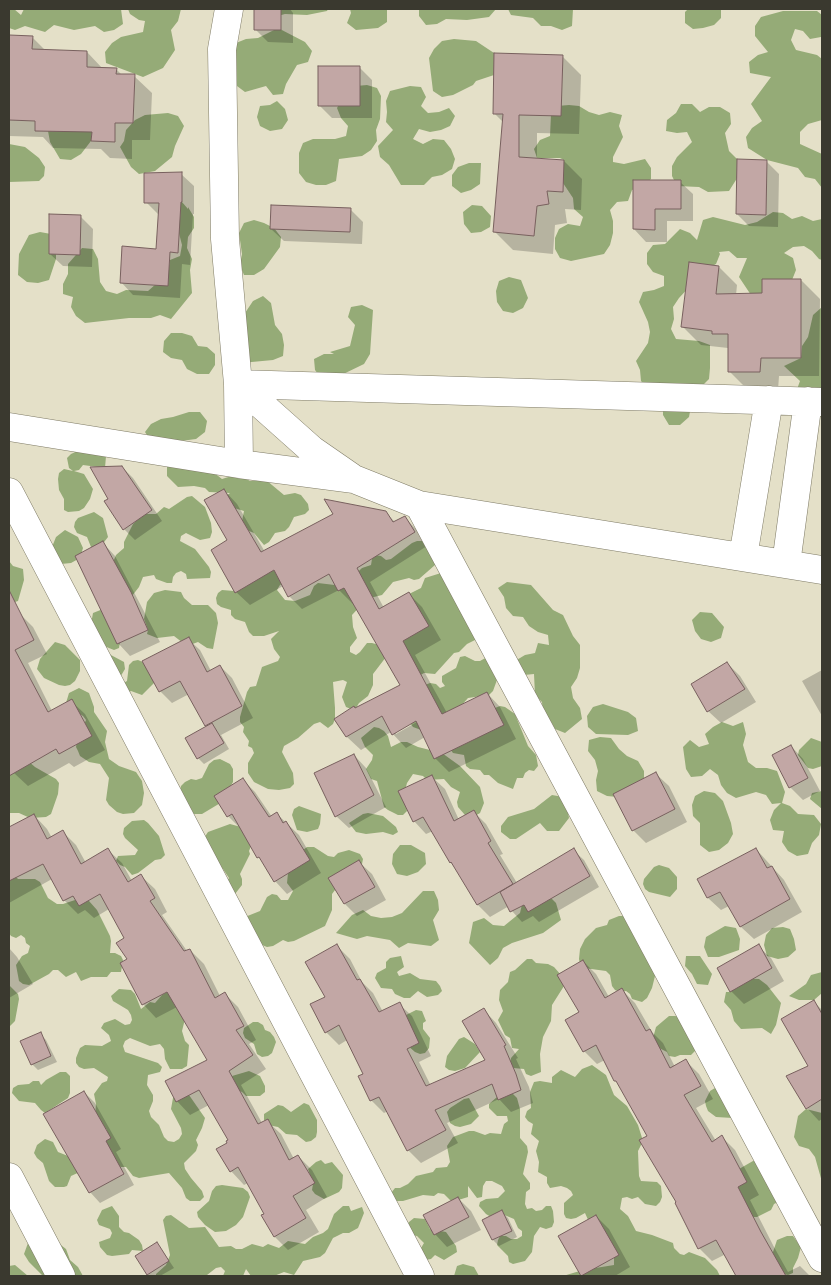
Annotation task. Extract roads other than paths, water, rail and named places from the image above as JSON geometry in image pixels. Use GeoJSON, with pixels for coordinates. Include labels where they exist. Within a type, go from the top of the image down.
{"type":"FeatureCollection","features":[{"type":"Feature","properties":{"kind":"street"},"geometry":{"type":"LineString","coordinates":[[229,9],[222,49],[225,239],[238,384],[239,464]]}},
{"type":"Feature","properties":{"kind":"street"},"geometry":{"type":"LineString","coordinates":[[238,384],[815,402],[786,564]]}},
{"type":"Feature","properties":{"kind":"street"},"geometry":{"type":"LineString","coordinates":[[238,384],[312,450],[354,479],[419,505],[822,570]]}},
{"type":"Feature","properties":{"kind":"street"},"geometry":{"type":"LineString","coordinates":[[743,557],[769,400]]}},
{"type":"Feature","properties":{"kind":"street"},"geometry":{"type":"LineString","coordinates":[[9,427],[239,464],[354,479]]}},
{"type":"Feature","properties":{"kind":"street"},"geometry":{"type":"LineString","coordinates":[[9,492],[420,1276]]}},
{"type":"Feature","properties":{"kind":"street"},"geometry":{"type":"LineString","coordinates":[[419,505],[822,1258]]}},
{"type":"Feature","properties":{"kind":"street"},"geometry":{"type":"LineString","coordinates":[[9,1177],[61,1276]]}}]}
